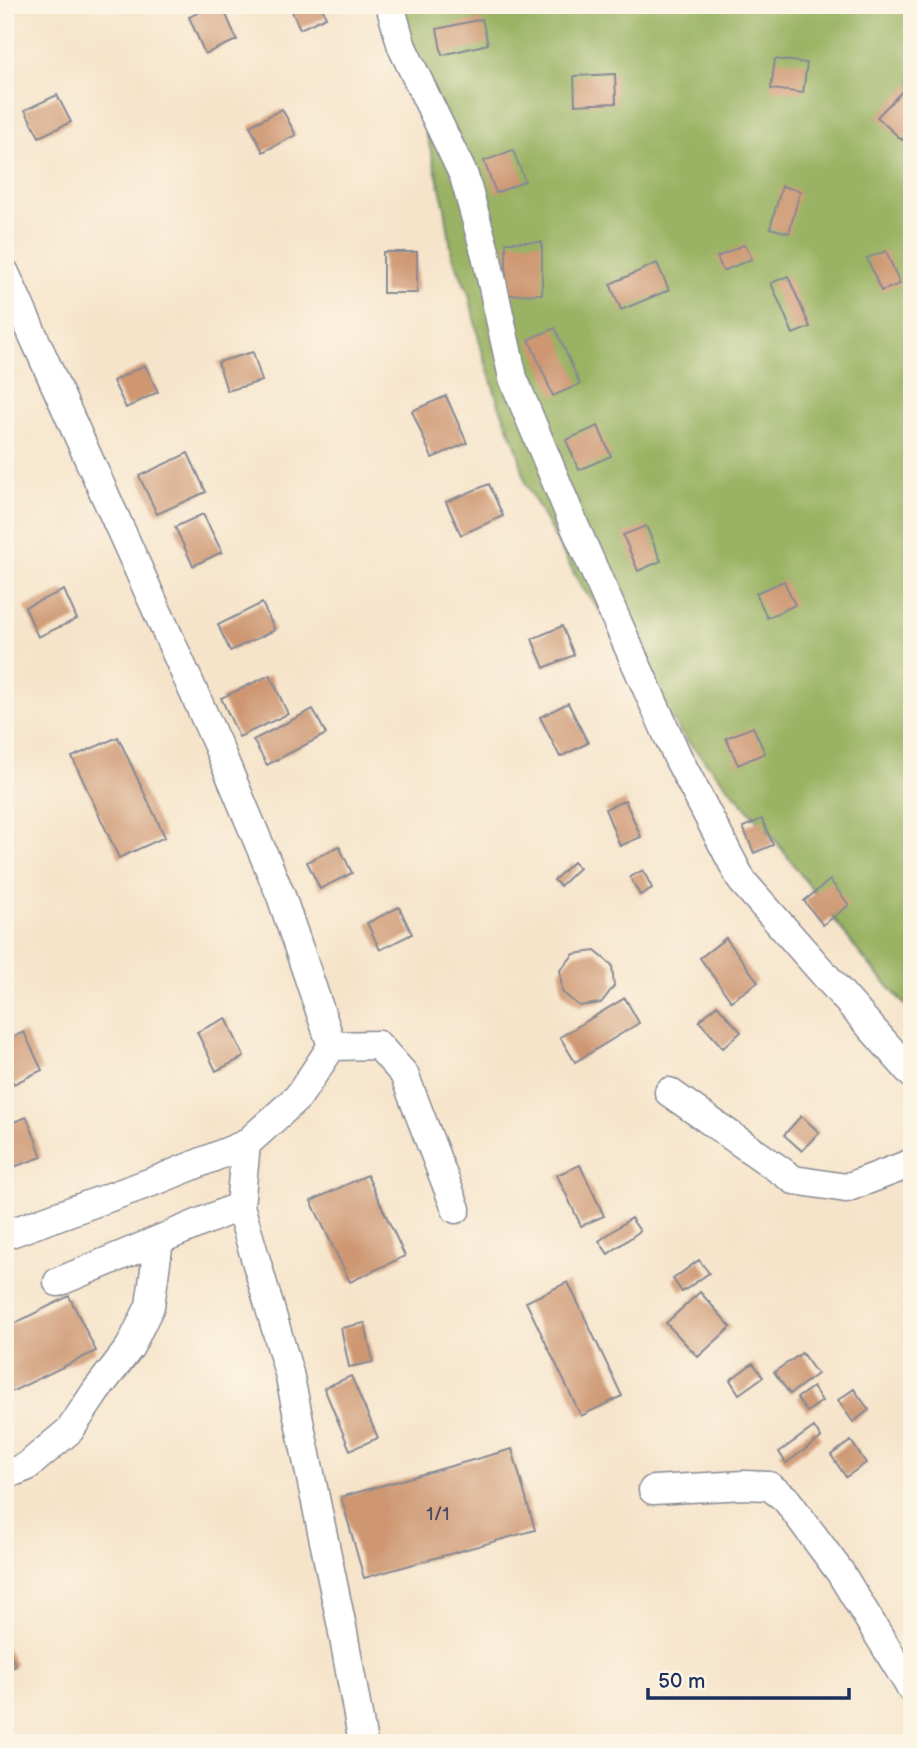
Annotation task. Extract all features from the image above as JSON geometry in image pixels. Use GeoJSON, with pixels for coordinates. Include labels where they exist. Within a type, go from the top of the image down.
{"type":"FeatureCollection","features":[{"type":"Feature","properties":{"kind":"street"},"geometry":{"type":"LineString","coordinates":[[390,5],[402,47],[464,176],[486,255],[513,378],[575,527],[677,756],[743,881],[912,1074]]}},
{"type":"Feature","properties":{"kind":"street"},"geometry":{"type":"LineString","coordinates":[[5,273],[233,782],[281,896],[332,1046]]}},
{"type":"Feature","properties":{"kind":"street"},"geometry":{"type":"LineString","coordinates":[[332,1046],[378,1045],[404,1074],[456,1209]]}},
{"type":"Feature","properties":{"kind":"street"},"geometry":{"type":"LineString","coordinates":[[6,1233],[160,1179],[246,1144],[298,1097],[332,1046]]}},
{"type":"Feature","properties":{"kind":"street"},"geometry":{"type":"LineString","coordinates":[[669,1092],[794,1180],[846,1188],[912,1163]]}},
{"type":"Feature","properties":{"kind":"street"},"geometry":{"type":"LineString","coordinates":[[246,1144],[240,1206],[289,1373],[342,1627],[363,1743]]}},
{"type":"Feature","properties":{"kind":"street"},"geometry":{"type":"LineString","coordinates":[[58,1282],[240,1206]]}},
{"type":"Feature","properties":{"kind":"street"},"geometry":{"type":"LineString","coordinates":[[5,1475],[26,1467],[70,1430],[130,1348],[150,1306],[159,1240]]}},
{"type":"Feature","properties":{"kind":"street"},"geometry":{"type":"LineString","coordinates":[[653,1490],[769,1486],[786,1499],[840,1572],[912,1690]]}},
{"type":"Feature","properties":{"kind":"green space"},"geometry":{"type":"Polygon","coordinates":[[[388,5],[912,5],[912,1013],[860,954],[775,840],[683,736],[610,624],[581,586],[526,484],[517,448],[499,405],[480,344],[469,294],[452,255],[445,208],[419,104],[388,5]]]}},
{"type":"Feature","properties":{"kind":"building"},"geometry":{"type":"Polygon","coordinates":[[[215,5],[222,5],[237,40],[205,54],[189,17],[215,5]]]}},
{"type":"Feature","properties":{"kind":"building"},"geometry":{"type":"Polygon","coordinates":[[[289,5],[321,5],[326,17],[300,29],[289,5]]]}},
{"type":"Feature","properties":{"kind":"building"},"geometry":{"type":"Polygon","coordinates":[[[482,19],[488,44],[442,55],[437,29],[482,19]]]}},
{"type":"Feature","properties":{"kind":"building"},"geometry":{"type":"Polygon","coordinates":[[[775,59],[807,63],[803,93],[771,89],[775,59]]]}},
{"type":"Feature","properties":{"kind":"building"},"geometry":{"type":"Polygon","coordinates":[[[615,74],[616,103],[575,105],[574,76],[615,74]]]}},
{"type":"Feature","properties":{"kind":"building"},"geometry":{"type":"Polygon","coordinates":[[[909,84],[912,87],[912,130],[902,140],[877,117],[909,84]]]}},
{"type":"Feature","properties":{"kind":"building"},"geometry":{"type":"Polygon","coordinates":[[[57,95],[71,122],[39,137],[25,110],[57,95]]]}},
{"type":"Feature","properties":{"kind":"building"},"geometry":{"type":"Polygon","coordinates":[[[282,109],[296,135],[263,152],[250,126],[282,109]]]}},
{"type":"Feature","properties":{"kind":"building"},"geometry":{"type":"Polygon","coordinates":[[[513,150],[525,181],[496,193],[484,161],[513,150]]]}},
{"type":"Feature","properties":{"kind":"building"},"geometry":{"type":"Polygon","coordinates":[[[782,186],[800,191],[789,233],[770,228],[782,186]]]}},
{"type":"Feature","properties":{"kind":"building"},"geometry":{"type":"Polygon","coordinates":[[[506,242],[542,242],[542,294],[506,295],[506,242]]]}},
{"type":"Feature","properties":{"kind":"building"},"geometry":{"type":"Polygon","coordinates":[[[745,244],[752,259],[723,271],[717,257],[745,244]]]}},
{"type":"Feature","properties":{"kind":"building"},"geometry":{"type":"Polygon","coordinates":[[[886,251],[900,284],[881,291],[867,258],[886,251]]]}},
{"type":"Feature","properties":{"kind":"building"},"geometry":{"type":"Polygon","coordinates":[[[383,252],[417,252],[417,293],[383,293],[383,252]]]}},
{"type":"Feature","properties":{"kind":"building"},"geometry":{"type":"Polygon","coordinates":[[[657,263],[669,290],[621,310],[610,284],[657,263]]]}},
{"type":"Feature","properties":{"kind":"building"},"geometry":{"type":"Polygon","coordinates":[[[788,276],[810,327],[793,334],[771,283],[788,276]]]}},
{"type":"Feature","properties":{"kind":"building"},"geometry":{"type":"Polygon","coordinates":[[[555,328],[580,384],[553,396],[529,339],[555,328]]]}},
{"type":"Feature","properties":{"kind":"building"},"geometry":{"type":"Polygon","coordinates":[[[253,352],[262,381],[227,391],[218,362],[253,352]]]}},
{"type":"Feature","properties":{"kind":"building"},"geometry":{"type":"Polygon","coordinates":[[[145,365],[158,392],[126,408],[113,381],[145,365]]]}},
{"type":"Feature","properties":{"kind":"building"},"geometry":{"type":"Polygon","coordinates":[[[446,396],[467,443],[432,458],[412,411],[446,396]]]}},
{"type":"Feature","properties":{"kind":"building"},"geometry":{"type":"Polygon","coordinates":[[[598,426],[611,456],[579,470],[566,440],[598,426]]]}},
{"type":"Feature","properties":{"kind":"building"},"geometry":{"type":"Polygon","coordinates":[[[188,453],[206,492],[157,514],[139,476],[188,453]]]}},
{"type":"Feature","properties":{"kind":"building"},"geometry":{"type":"Polygon","coordinates":[[[489,484],[503,516],[461,535],[446,502],[489,484]]]}},
{"type":"Feature","properties":{"kind":"building"},"geometry":{"type":"Polygon","coordinates":[[[203,514],[222,552],[193,566],[175,527],[203,514]]]}},
{"type":"Feature","properties":{"kind":"building"},"geometry":{"type":"Polygon","coordinates":[[[646,526],[661,561],[638,571],[623,535],[646,526]]]}},
{"type":"Feature","properties":{"kind":"building"},"geometry":{"type":"Polygon","coordinates":[[[784,581],[795,605],[767,618],[756,593],[784,581]]]}},
{"type":"Feature","properties":{"kind":"building"},"geometry":{"type":"Polygon","coordinates":[[[64,590],[77,619],[38,637],[25,607],[64,590]]]}},
{"type":"Feature","properties":{"kind":"building"},"geometry":{"type":"Polygon","coordinates":[[[262,603],[275,630],[230,651],[218,625],[262,603]]]}},
{"type":"Feature","properties":{"kind":"building"},"geometry":{"type":"Polygon","coordinates":[[[562,626],[574,655],[544,668],[532,639],[562,626]]]}},
{"type":"Feature","properties":{"kind":"building"},"geometry":{"type":"Polygon","coordinates":[[[270,675],[288,714],[239,737],[221,698],[270,675]]]}},
{"type":"Feature","properties":{"kind":"building"},"geometry":{"type":"Polygon","coordinates":[[[568,703],[588,743],[560,757],[540,717],[568,703]]]}},
{"type":"Feature","properties":{"kind":"building"},"geometry":{"type":"Polygon","coordinates":[[[313,709],[326,734],[267,765],[253,740],[313,709]]]}},
{"type":"Feature","properties":{"kind":"building"},"geometry":{"type":"Polygon","coordinates":[[[753,727],[765,753],[738,765],[726,738],[753,727]]]}},
{"type":"Feature","properties":{"kind":"building"},"geometry":{"type":"Polygon","coordinates":[[[118,737],[165,837],[119,858],[72,757],[118,737]]]}},
{"type":"Feature","properties":{"kind":"building"},"geometry":{"type":"Polygon","coordinates":[[[625,800],[641,837],[620,846],[605,809],[625,800]]]}},
{"type":"Feature","properties":{"kind":"building"},"geometry":{"type":"Polygon","coordinates":[[[762,819],[773,845],[754,853],[743,827],[762,819]]]}},
{"type":"Feature","properties":{"kind":"building"},"geometry":{"type":"Polygon","coordinates":[[[339,846],[352,873],[320,889],[307,862],[339,846]]]}},
{"type":"Feature","properties":{"kind":"building"},"geometry":{"type":"Polygon","coordinates":[[[573,862],[579,868],[560,886],[554,880],[573,862]]]}},
{"type":"Feature","properties":{"kind":"building"},"geometry":{"type":"Polygon","coordinates":[[[643,870],[652,888],[640,895],[630,877],[643,870]]]}},
{"type":"Feature","properties":{"kind":"building"},"geometry":{"type":"Polygon","coordinates":[[[830,880],[849,905],[823,925],[804,901],[830,880]]]}},
{"type":"Feature","properties":{"kind":"building"},"geometry":{"type":"Polygon","coordinates":[[[399,907],[412,934],[380,950],[367,923],[399,907]]]}},
{"type":"Feature","properties":{"kind":"building"},"geometry":{"type":"Polygon","coordinates":[[[726,938],[758,982],[731,1001],[700,958],[726,938]]]}},
{"type":"Feature","properties":{"kind":"building"},"geometry":{"type":"Polygon","coordinates":[[[595,951],[612,965],[614,986],[601,1003],[579,1006],[562,992],[560,970],[574,954],[595,951]]]}},
{"type":"Feature","properties":{"kind":"building"},"geometry":{"type":"Polygon","coordinates":[[[625,998],[639,1023],[575,1062],[560,1037],[625,998]]]}},
{"type":"Feature","properties":{"kind":"building"},"geometry":{"type":"Polygon","coordinates":[[[717,1005],[741,1032],[723,1048],[699,1021],[717,1005]]]}},
{"type":"Feature","properties":{"kind":"building"},"geometry":{"type":"Polygon","coordinates":[[[226,1018],[244,1057],[216,1071],[197,1032],[226,1018]]]}},
{"type":"Feature","properties":{"kind":"building"},"geometry":{"type":"Polygon","coordinates":[[[24,1032],[42,1070],[14,1084],[5,1066],[5,1040],[24,1032]]]}},
{"type":"Feature","properties":{"kind":"building"},"geometry":{"type":"Polygon","coordinates":[[[801,1116],[819,1132],[802,1151],[784,1135],[801,1116]]]}},
{"type":"Feature","properties":{"kind":"building"},"geometry":{"type":"Polygon","coordinates":[[[27,1117],[42,1157],[5,1170],[5,1125],[27,1117]]]}},
{"type":"Feature","properties":{"kind":"building"},"geometry":{"type":"Polygon","coordinates":[[[580,1165],[604,1216],[581,1226],[557,1175],[580,1165]]]}},
{"type":"Feature","properties":{"kind":"building"},"geometry":{"type":"Polygon","coordinates":[[[367,1175],[405,1256],[350,1282],[311,1201],[367,1175]]]}},
{"type":"Feature","properties":{"kind":"building"},"geometry":{"type":"Polygon","coordinates":[[[631,1218],[640,1231],[608,1254],[599,1241],[631,1218]]]}},
{"type":"Feature","properties":{"kind":"building"},"geometry":{"type":"Polygon","coordinates":[[[699,1260],[709,1273],[682,1292],[673,1279],[699,1260]]]}},
{"type":"Feature","properties":{"kind":"building"},"geometry":{"type":"Polygon","coordinates":[[[568,1282],[622,1396],[581,1416],[526,1302],[568,1282]]]}},
{"type":"Feature","properties":{"kind":"building"},"geometry":{"type":"Polygon","coordinates":[[[700,1292],[731,1327],[698,1357],[666,1323],[700,1292]]]}},
{"type":"Feature","properties":{"kind":"building"},"geometry":{"type":"Polygon","coordinates":[[[69,1296],[96,1351],[5,1395],[5,1328],[69,1296]]]}},
{"type":"Feature","properties":{"kind":"building"},"geometry":{"type":"Polygon","coordinates":[[[365,1323],[373,1362],[349,1367],[341,1328],[365,1323]]]}},
{"type":"Feature","properties":{"kind":"building"},"geometry":{"type":"Polygon","coordinates":[[[802,1353],[817,1374],[790,1394],[774,1372],[802,1353]]]}},
{"type":"Feature","properties":{"kind":"building"},"geometry":{"type":"Polygon","coordinates":[[[753,1363],[763,1377],[739,1394],[730,1380],[753,1363]]]}},
{"type":"Feature","properties":{"kind":"building"},"geometry":{"type":"Polygon","coordinates":[[[351,1376],[378,1438],[350,1450],[324,1388],[351,1376]]]}},
{"type":"Feature","properties":{"kind":"building"},"geometry":{"type":"Polygon","coordinates":[[[813,1387],[822,1401],[807,1412],[797,1398],[813,1387]]]}},
{"type":"Feature","properties":{"kind":"building"},"geometry":{"type":"Polygon","coordinates":[[[854,1389],[869,1410],[853,1422],[838,1400],[854,1389]]]}},
{"type":"Feature","properties":{"kind":"building"},"geometry":{"type":"Polygon","coordinates":[[[814,1427],[821,1438],[786,1463],[779,1452],[814,1427]]]}},
{"type":"Feature","properties":{"kind":"building"},"geometry":{"type":"Polygon","coordinates":[[[851,1441],[866,1463],[846,1477],[831,1455],[851,1441]]]}},
{"type":"Feature","properties":{"kind":"building"},"geometry":{"type":"Polygon","coordinates":[[[512,1449],[535,1530],[364,1578],[341,1497],[512,1449]]]}},
{"type":"Feature","properties":{"kind":"building"},"geometry":{"type":"Polygon","coordinates":[[[5,1645],[16,1666],[5,1671],[5,1645]]]}}]}
